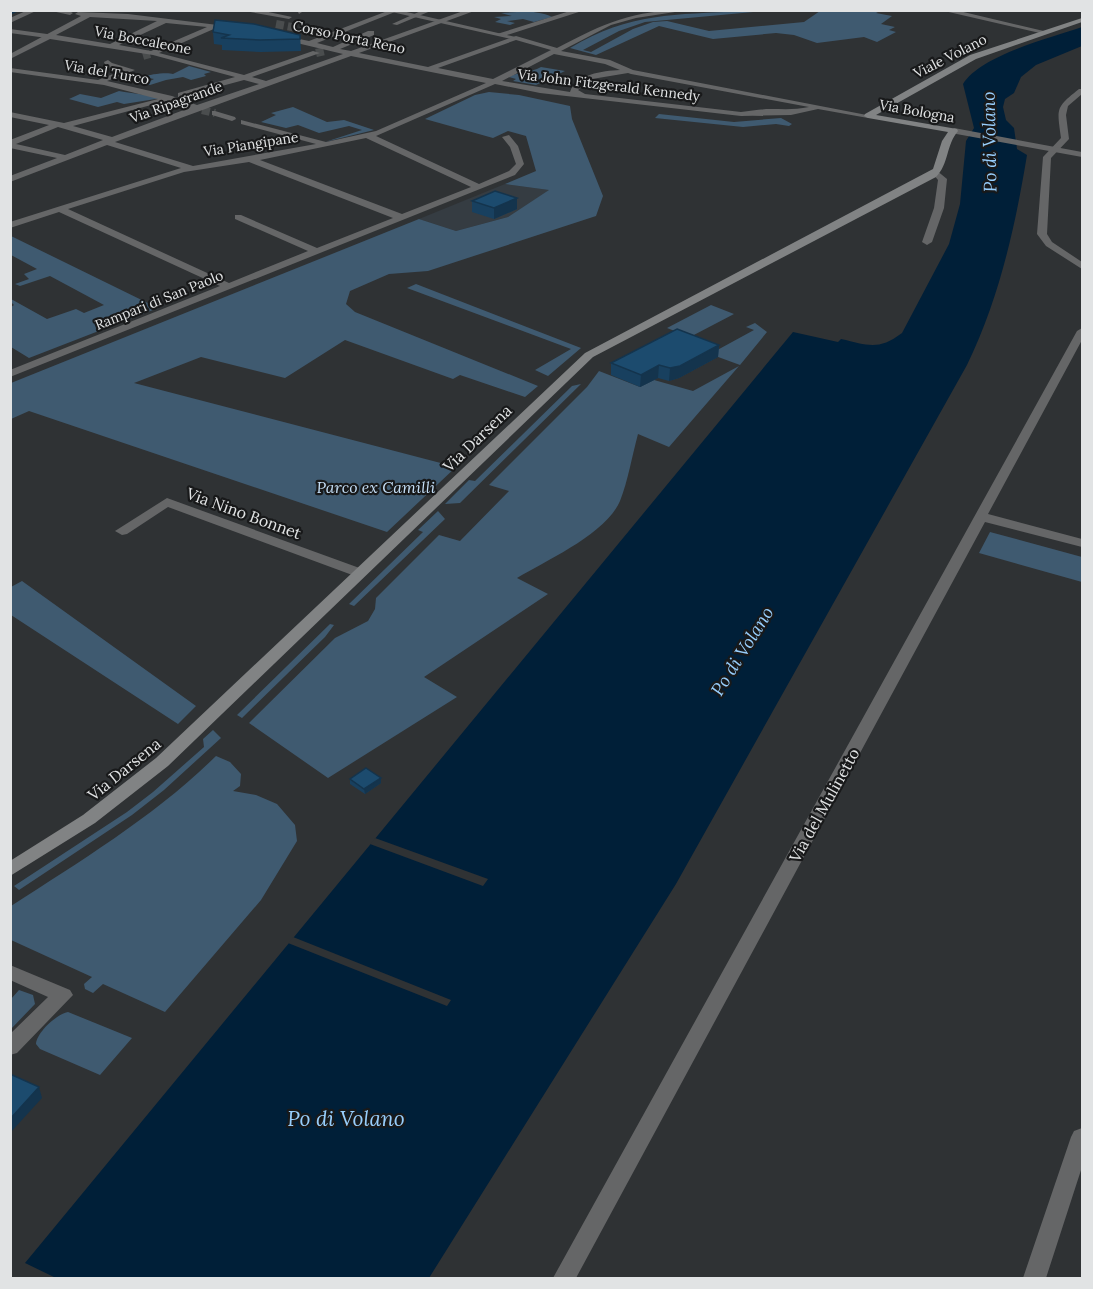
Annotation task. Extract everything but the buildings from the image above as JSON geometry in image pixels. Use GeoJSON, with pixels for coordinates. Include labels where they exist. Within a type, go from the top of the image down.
{"type":"FeatureCollection","features":[{"type":"Feature","properties":{"kind":"main road","name":"Viale Volano"},"geometry":{"type":"LineString","coordinates":[[868,116],[973,57],[1083,20]]}},
{"type":"Feature","properties":{"kind":"main road","name":"Via Bologna"},"geometry":{"type":"LineString","coordinates":[[868,116],[954,132]]}},
{"type":"Feature","properties":{"kind":"main road"},"geometry":{"type":"LineString","coordinates":[[905,123],[933,138],[938,167]]}},
{"type":"Feature","properties":{"kind":"main road"},"geometry":{"type":"LineString","coordinates":[[938,167],[947,137],[954,132]]}},
{"type":"Feature","properties":{"kind":"main road","name":"Via Darsena"},"geometry":{"type":"LineString","coordinates":[[10,870],[89,819],[141,780],[187,740],[570,371],[595,350],[802,245],[938,167]]}},
{"type":"Feature","properties":{"kind":"street"},"geometry":{"type":"LineString","coordinates":[[10,21],[35,10]]}},
{"type":"Feature","properties":{"kind":"street"},"geometry":{"type":"LineString","coordinates":[[50,10],[88,15],[129,16],[236,29]]}},
{"type":"Feature","properties":{"kind":"street"},"geometry":{"type":"LineString","coordinates":[[102,10],[129,16],[143,10]]}},
{"type":"Feature","properties":{"kind":"street"},"geometry":{"type":"LineString","coordinates":[[242,10],[288,14],[300,11]]}},
{"type":"Feature","properties":{"kind":"street"},"geometry":{"type":"LineString","coordinates":[[331,49],[430,10]]}},
{"type":"Feature","properties":{"kind":"street","name":"Via Ripagrande"},"geometry":{"type":"LineString","coordinates":[[10,179],[108,141],[474,10]]}},
{"type":"Feature","properties":{"kind":"street"},"geometry":{"type":"LineString","coordinates":[[556,10],[590,19]]}},
{"type":"Feature","properties":{"kind":"street"},"geometry":{"type":"LineString","coordinates":[[501,34],[582,10]]}},
{"type":"Feature","properties":{"kind":"street"},"geometry":{"type":"LineString","coordinates":[[664,13],[674,10]]}},
{"type":"Feature","properties":{"kind":"street"},"geometry":{"type":"LineString","coordinates":[[664,13],[685,10]]}},
{"type":"Feature","properties":{"kind":"street"},"geometry":{"type":"LineString","coordinates":[[943,10],[1044,32]]}},
{"type":"Feature","properties":{"kind":"street"},"geometry":{"type":"LineString","coordinates":[[311,43],[392,11]]}},
{"type":"Feature","properties":{"kind":"street","name":"Via Bologna"},"geometry":{"type":"LineString","coordinates":[[392,11],[501,34],[555,51],[607,62],[631,72],[752,93],[786,100],[800,106],[868,116]]}},
{"type":"Feature","properties":{"kind":"street","name":"Via Piangipane"},"geometry":{"type":"LineString","coordinates":[[10,225],[191,168],[368,136],[405,123],[492,83],[609,24],[627,18],[664,13]]}},
{"type":"Feature","properties":{"kind":"street"},"geometry":{"type":"LineString","coordinates":[[272,25],[288,14]]}},
{"type":"Feature","properties":{"kind":"street"},"geometry":{"type":"LineString","coordinates":[[10,57],[88,15]]}},
{"type":"Feature","properties":{"kind":"street"},"geometry":{"type":"LineString","coordinates":[[112,46],[166,20]]}},
{"type":"Feature","properties":{"kind":"street"},"geometry":{"type":"LineString","coordinates":[[600,21],[609,24]]}},
{"type":"Feature","properties":{"kind":"street"},"geometry":{"type":"LineString","coordinates":[[151,53],[215,26]]}},
{"type":"Feature","properties":{"kind":"street","name":"Via Boccaleone"},"geometry":{"type":"LineString","coordinates":[[10,31],[151,53],[269,84]]}},
{"type":"Feature","properties":{"kind":"street","name":"Corso Porta Reno"},"geometry":{"type":"LineString","coordinates":[[275,35],[492,83]]}},
{"type":"Feature","properties":{"kind":"street"},"geometry":{"type":"LineString","coordinates":[[429,69],[516,38]]}},
{"type":"Feature","properties":{"kind":"street"},"geometry":{"type":"LineString","coordinates":[[181,95],[316,54]]}},
{"type":"Feature","properties":{"kind":"street"},"geometry":{"type":"LineString","coordinates":[[89,89],[97,82],[131,70],[108,65],[108,62]]}},
{"type":"Feature","properties":{"kind":"street","name":"Via del Turco"},"geometry":{"type":"LineString","coordinates":[[10,70],[97,82],[169,98],[200,109]]}},
{"type":"Feature","properties":{"kind":"street"},"geometry":{"type":"LineString","coordinates":[[588,98],[573,89],[596,75],[631,72]]}},
{"type":"Feature","properties":{"kind":"street","name":"Via John Fitzgerald Kennedy"},"geometry":{"type":"LineString","coordinates":[[492,83],[588,98],[741,114],[776,113]]}},
{"type":"Feature","properties":{"kind":"street"},"geometry":{"type":"LineString","coordinates":[[1081,263],[1048,244],[1042,234],[1047,157],[1065,139],[1062,109],[1068,100],[1083,91]]}},
{"type":"Feature","properties":{"kind":"street","name":"Via Bologna"},"geometry":{"type":"LineString","coordinates":[[752,93],[764,98],[763,104]]}},
{"type":"Feature","properties":{"kind":"street"},"geometry":{"type":"LineString","coordinates":[[10,144],[62,125],[169,98]]}},
{"type":"Feature","properties":{"kind":"street","name":"Via Bologna"},"geometry":{"type":"LineString","coordinates":[[763,104],[786,100]]}},
{"type":"Feature","properties":{"kind":"street","name":"Via Bologna"},"geometry":{"type":"LineString","coordinates":[[763,104],[776,113],[791,113],[800,106]]}},
{"type":"Feature","properties":{"kind":"street","name":"Via John Fitzgerald Kennedy"},"geometry":{"type":"LineString","coordinates":[[724,112],[745,111],[763,104]]}},
{"type":"Feature","properties":{"kind":"street"},"geometry":{"type":"LineString","coordinates":[[215,113],[232,119]]}},
{"type":"Feature","properties":{"kind":"street"},"geometry":{"type":"LineString","coordinates":[[10,114],[62,125],[191,168]]}},
{"type":"Feature","properties":{"kind":"street"},"geometry":{"type":"LineString","coordinates":[[244,122],[327,145]]}},
{"type":"Feature","properties":{"kind":"street","name":"Via Bologna"},"geometry":{"type":"LineString","coordinates":[[954,132],[1083,155]]}},
{"type":"Feature","properties":{"kind":"street"},"geometry":{"type":"LineString","coordinates":[[368,136],[479,187]]}},
{"type":"Feature","properties":{"kind":"street","name":"Rampari di San Paolo"},"geometry":{"type":"LineString","coordinates":[[10,374],[404,218],[517,169],[520,164],[517,153],[506,138]]}},
{"type":"Feature","properties":{"kind":"street"},"geometry":{"type":"LineString","coordinates":[[10,144],[67,158]]}},
{"type":"Feature","properties":{"kind":"street"},"geometry":{"type":"LineString","coordinates":[[250,159],[404,218]]}},
{"type":"Feature","properties":{"kind":"street"},"geometry":{"type":"LineString","coordinates":[[927,242],[942,195],[943,179],[938,167]]}},
{"type":"Feature","properties":{"kind":"street"},"geometry":{"type":"LineString","coordinates":[[62,210],[230,287]]}},
{"type":"Feature","properties":{"kind":"street"},"geometry":{"type":"LineString","coordinates":[[238,218],[318,252]]}},
{"type":"Feature","properties":{"kind":"street","name":"Via del Mulinetto"},"geometry":{"type":"LineString","coordinates":[[564,1278],[1083,331]]}},
{"type":"Feature","properties":{"kind":"street","name":"Via Nino Bonnet"},"geometry":{"type":"LineString","coordinates":[[122,531],[166,502],[360,573]]}},
{"type":"Feature","properties":{"kind":"street"},"geometry":{"type":"LineString","coordinates":[[983,517],[1083,543]]}},
{"type":"Feature","properties":{"kind":"street"},"geometry":{"type":"LineString","coordinates":[[10,972],[63,995],[10,1047]]}},
{"type":"Feature","properties":{"kind":"street"},"geometry":{"type":"LineString","coordinates":[[1034,1278],[1083,1137]]}},
{"type":"Feature","properties":{"kind":"shaded area"},"geometry":{"type":"Polygon","coordinates":[[[505,184],[550,190],[508,217],[456,231],[419,219],[505,184]]]}},
{"type":"Feature","properties":{"kind":"green space"},"geometry":{"type":"Polygon","coordinates":[[[515,10],[536,12],[552,17],[534,22],[523,19],[507,21],[515,23],[510,25],[495,22],[501,19],[494,17],[512,16],[501,13],[517,12],[515,10]]]}},
{"type":"Feature","properties":{"kind":"green space"},"geometry":{"type":"Polygon","coordinates":[[[765,11],[645,22],[619,31],[583,50],[591,52],[633,29],[653,22],[667,21],[709,31],[804,22],[820,11],[880,11],[876,13],[892,16],[881,24],[895,27],[889,30],[896,32],[877,42],[864,37],[817,43],[794,35],[776,33],[713,39],[659,26],[596,55],[570,48],[592,36],[633,22],[674,15],[765,11]]]}},
{"type":"Feature","properties":{"kind":"green space"},"geometry":{"type":"Polygon","coordinates":[[[189,66],[211,72],[204,74],[206,76],[191,80],[183,77],[150,85],[144,84],[154,79],[144,77],[146,76],[173,74],[189,66]]]}},
{"type":"Feature","properties":{"kind":"green space"},"geometry":{"type":"Polygon","coordinates":[[[541,67],[565,71],[536,85],[513,81],[516,79],[509,77],[533,70],[541,67]]]}},
{"type":"Feature","properties":{"kind":"green space"},"geometry":{"type":"Polygon","coordinates":[[[119,91],[162,98],[124,104],[117,102],[98,107],[69,99],[80,94],[101,98],[119,91]]]}},
{"type":"Feature","properties":{"kind":"green space","name":"Parco ex Camilli"},"geometry":{"type":"Polygon","coordinates":[[[489,92],[519,95],[570,106],[572,119],[603,196],[596,216],[428,271],[389,274],[350,291],[346,304],[355,312],[538,386],[525,397],[460,375],[453,379],[345,340],[285,378],[201,357],[134,383],[456,467],[387,532],[29,411],[11,419],[11,383],[419,219],[456,231],[508,217],[549,190],[505,184],[536,171],[526,136],[508,131],[493,138],[425,119],[475,95],[489,92]]]}},
{"type":"Feature","properties":{"kind":"green space"},"geometry":{"type":"Polygon","coordinates":[[[293,107],[327,122],[344,120],[374,130],[325,142],[362,130],[349,126],[319,133],[298,125],[286,128],[261,122],[276,115],[271,113],[293,107]]]}},
{"type":"Feature","properties":{"kind":"green space"},"geometry":{"type":"Polygon","coordinates":[[[659,114],[734,122],[781,118],[792,124],[789,126],[776,124],[743,127],[655,118],[659,114]]]}},
{"type":"Feature","properties":{"kind":"green space"},"geometry":{"type":"Polygon","coordinates":[[[10,236],[158,308],[29,358],[11,347],[11,307],[14,305],[11,299],[47,319],[76,309],[84,313],[104,305],[50,276],[20,286],[15,284],[29,279],[24,274],[37,269],[11,255],[10,236]]]}},
{"type":"Feature","properties":{"kind":"green space"},"geometry":{"type":"Polygon","coordinates":[[[416,284],[581,348],[548,376],[535,370],[571,349],[407,288],[416,284]]]}},
{"type":"Feature","properties":{"kind":"green space"},"geometry":{"type":"Polygon","coordinates":[[[711,305],[734,314],[690,337],[667,328],[711,305]]]}},
{"type":"Feature","properties":{"kind":"green space"},"geometry":{"type":"Polygon","coordinates":[[[755,323],[767,332],[740,365],[710,354],[754,330],[746,327],[755,323]]]}},
{"type":"Feature","properties":{"kind":"green space"},"geometry":{"type":"Polygon","coordinates":[[[739,366],[669,447],[638,434],[623,493],[613,513],[589,535],[517,578],[548,594],[424,677],[457,697],[328,778],[249,723],[335,638],[368,621],[375,609],[376,598],[439,535],[460,541],[509,491],[489,485],[587,387],[599,371],[640,387],[654,380],[693,391],[739,366]]]}},
{"type":"Feature","properties":{"kind":"green space"},"geometry":{"type":"Polygon","coordinates":[[[581,384],[460,503],[445,504],[469,480],[475,481],[572,386],[581,384]]]}},
{"type":"Feature","properties":{"kind":"green space"},"geometry":{"type":"Polygon","coordinates":[[[438,511],[445,519],[354,606],[349,604],[423,532],[418,530],[438,511]]]}},
{"type":"Feature","properties":{"kind":"green space"},"geometry":{"type":"Polygon","coordinates":[[[990,532],[1082,557],[1082,582],[979,553],[990,532]]]}},
{"type":"Feature","properties":{"kind":"green space"},"geometry":{"type":"Polygon","coordinates":[[[22,581],[196,706],[178,724],[11,615],[11,587],[22,581]]]}},
{"type":"Feature","properties":{"kind":"green space"},"geometry":{"type":"Polygon","coordinates":[[[330,624],[334,625],[325,637],[242,718],[237,715],[330,624]]]}},
{"type":"Feature","properties":{"kind":"green space"},"geometry":{"type":"Polygon","coordinates":[[[213,730],[221,738],[164,790],[132,815],[19,890],[14,886],[127,812],[153,792],[204,747],[203,739],[213,730]]]}},
{"type":"Feature","properties":{"kind":"green space"},"geometry":{"type":"Polygon","coordinates":[[[216,756],[230,762],[241,774],[240,786],[233,791],[256,795],[277,804],[295,825],[297,841],[261,900],[165,1012],[103,984],[93,993],[85,989],[84,984],[92,977],[11,940],[11,906],[143,818],[193,778],[216,756]]]}},
{"type":"Feature","properties":{"kind":"green space"},"geometry":{"type":"Polygon","coordinates":[[[19,990],[33,995],[35,1004],[11,1029],[11,999],[19,990]]]}},
{"type":"Feature","properties":{"kind":"green space"},"geometry":{"type":"Polygon","coordinates":[[[68,1012],[132,1038],[100,1075],[40,1049],[36,1044],[48,1024],[68,1012]]]}},
{"type":"Feature","properties":{"kind":"water","name":"Po di Volano"},"geometry":{"type":"Polygon","coordinates":[[[1082,27],[1082,46],[1036,65],[1021,77],[1014,93],[1005,99],[1003,107],[1006,120],[1014,128],[1017,149],[1027,155],[1017,209],[997,289],[967,365],[676,884],[429,1278],[56,1278],[25,1263],[793,332],[838,342],[841,339],[873,345],[894,339],[902,333],[949,244],[960,204],[966,141],[974,128],[963,84],[985,64],[1000,56],[1082,27]]]}},
{"type":"Feature","properties":{"kind":"pier"},"geometry":{"type":"Polygon","coordinates":[[[375,838],[488,879],[483,886],[370,844],[375,838]]]}},
{"type":"Feature","properties":{"kind":"pier"},"geometry":{"type":"Polygon","coordinates":[[[293,937],[451,1000],[447,1006],[288,943],[293,937]]]}},
{"type":"Feature","properties":{"kind":"tunnel"},"geometry":{"type":"LineString","coordinates":[[276,24],[318,32]]}},
{"type":"Feature","properties":{"kind":"tunnel"},"geometry":{"type":"LineString","coordinates":[[316,53],[325,51]]}},
{"type":"Feature","properties":{"kind":"tunnel"},"geometry":{"type":"LineString","coordinates":[[143,56],[150,54]]}},
{"type":"Feature","properties":{"kind":"tunnel"},"geometry":{"type":"LineString","coordinates":[[202,110],[215,113]]}}]}
